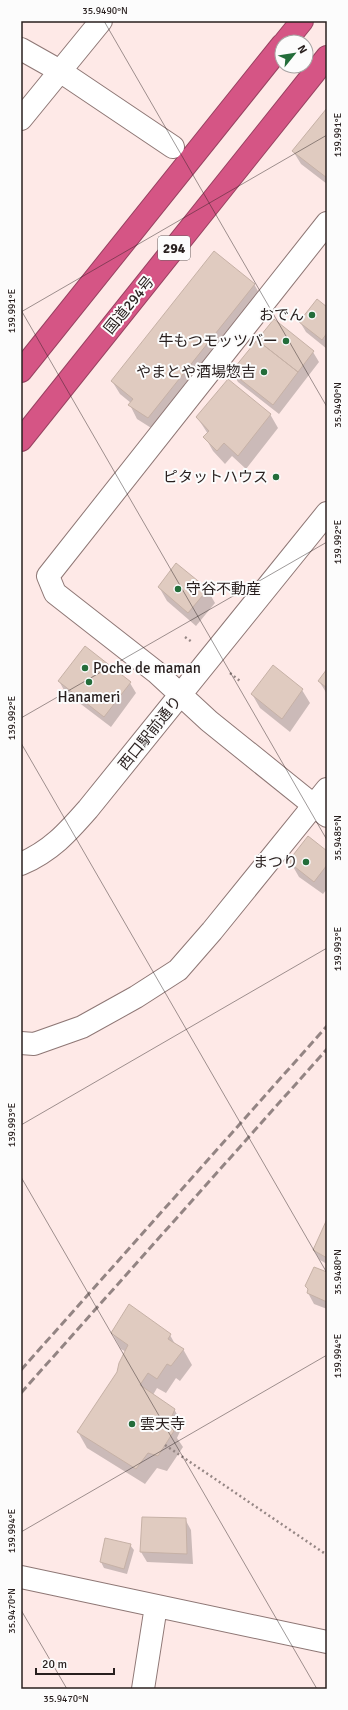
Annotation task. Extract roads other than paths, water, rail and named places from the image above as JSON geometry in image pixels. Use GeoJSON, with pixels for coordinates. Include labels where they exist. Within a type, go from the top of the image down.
{"type":"FeatureCollection","features":[{"type":"Feature","properties":{"kind":"highway"},"geometry":{"type":"LineString","coordinates":[[291,34],[302,21]]}},
{"type":"Feature","properties":{"kind":"highway","name":"294"},"geometry":{"type":"LineString","coordinates":[[22,367],[274,55]]}},
{"type":"Feature","properties":{"kind":"highway","name":"国道294号"},"geometry":{"type":"LineString","coordinates":[[21,440],[327,57]]}},
{"type":"Feature","properties":{"kind":"street"},"geometry":{"type":"LineString","coordinates":[[21,119],[101,21]]}},
{"type":"Feature","properties":{"kind":"street"},"geometry":{"type":"LineString","coordinates":[[21,49],[60,71],[173,147]]}},
{"type":"Feature","properties":{"kind":"street"},"geometry":{"type":"LineString","coordinates":[[21,1044],[34,1044],[82,1027],[136,997],[178,970],[323,803],[209,721],[156,672],[55,593],[48,576],[327,223]]}},
{"type":"Feature","properties":{"kind":"street","name":"西口駅前通り"},"geometry":{"type":"LineString","coordinates":[[21,864],[36,857],[62,839],[88,809],[327,513]]}},
{"type":"Feature","properties":{"kind":"street"},"geometry":{"type":"LineString","coordinates":[[21,1577],[327,1642]]}},
{"type":"Feature","properties":{"kind":"street"},"geometry":{"type":"LineString","coordinates":[[143,1689],[156,1606]]}},
{"type":"Feature","properties":{"kind":"railway"},"geometry":{"type":"LineString","coordinates":[[21,1370],[327,1026]]}},
{"type":"Feature","properties":{"kind":"railway"},"geometry":{"type":"LineString","coordinates":[[21,1393],[327,1049]]}},
{"type":"Feature","properties":{"kind":"place","name":"おでん"},"geometry":{"type":"Point","coordinates":[312,315]}},
{"type":"Feature","properties":{"kind":"place","name":"牛もつモッツバー"},"geometry":{"type":"Point","coordinates":[286,341]}},
{"type":"Feature","properties":{"kind":"place","name":"やまとや酒場惣吉"},"geometry":{"type":"Point","coordinates":[264,372]}},
{"type":"Feature","properties":{"kind":"place","name":"ピタットハウス"},"geometry":{"type":"Point","coordinates":[276,477]}},
{"type":"Feature","properties":{"kind":"place","name":"守谷不動産"},"geometry":{"type":"Point","coordinates":[178,589]}},
{"type":"Feature","properties":{"kind":"place","name":"Poche de maman"},"geometry":{"type":"Point","coordinates":[85,668]}},
{"type":"Feature","properties":{"kind":"place","name":"Hanameri"},"geometry":{"type":"Point","coordinates":[89,682]}},
{"type":"Feature","properties":{"kind":"place","name":"まつり"},"geometry":{"type":"Point","coordinates":[306,862]}},
{"type":"Feature","properties":{"kind":"place","name":"雲天寺"},"geometry":{"type":"Point","coordinates":[132,1424]}}]}
